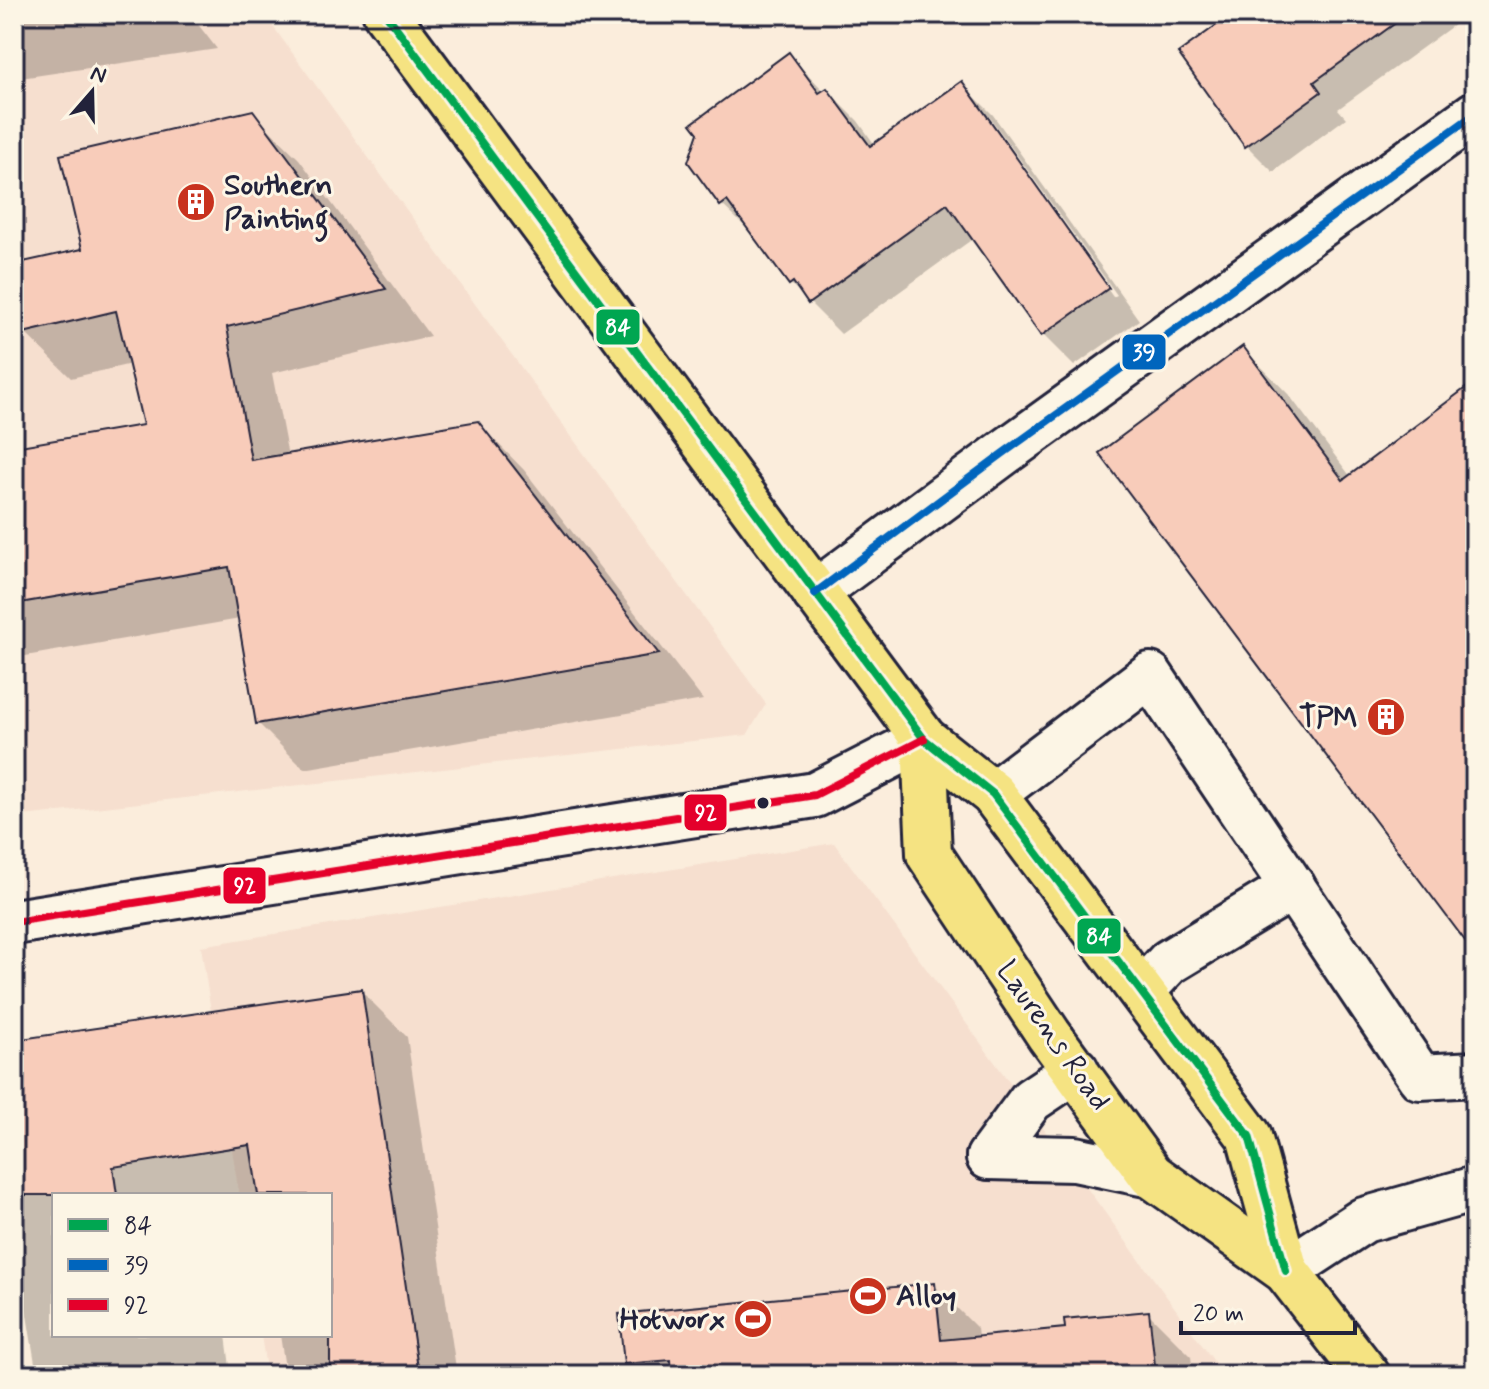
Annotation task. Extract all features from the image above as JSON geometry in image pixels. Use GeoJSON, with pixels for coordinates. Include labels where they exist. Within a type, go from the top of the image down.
{"type":"FeatureCollection","features":[{"type":"Feature","properties":{"kind":"main road","name":"Laurens Road"},"geometry":{"type":"LineString","coordinates":[[386,14],[924,739],[993,794],[1249,1136],[1286,1271]]}},
{"type":"Feature","properties":{"kind":"main road","name":"Laurens Road"},"geometry":{"type":"LineString","coordinates":[[924,739],[929,854],[1049,1035],[1151,1175],[1286,1271],[1367,1375]]}},
{"type":"Feature","properties":{"kind":"street"},"geometry":{"type":"LineString","coordinates":[[815,593],[1002,454],[1475,114]]}},
{"type":"Feature","properties":{"kind":"street"},"geometry":{"type":"LineString","coordinates":[[993,794],[1150,675],[1420,1077],[1475,1074]]}},
{"type":"Feature","properties":{"kind":"street"},"geometry":{"type":"LineString","coordinates":[[14,922],[815,795],[924,739]]}},
{"type":"Feature","properties":{"kind":"street"},"geometry":{"type":"LineString","coordinates":[[1142,991],[1169,962],[1293,887]]}},
{"type":"Feature","properties":{"kind":"street"},"geometry":{"type":"LineString","coordinates":[[1076,1070],[1031,1100],[989,1157],[1075,1159],[1151,1175]]}},
{"type":"Feature","properties":{"kind":"street"},"geometry":{"type":"LineString","coordinates":[[1286,1271],[1364,1220],[1475,1189]]}},
{"type":"Feature","properties":{"kind":"shaded area"},"geometry":{"type":"Polygon","coordinates":[[[14,14],[264,14],[766,704],[747,735],[14,817],[14,14]]]}},
{"type":"Feature","properties":{"kind":"shaded area"},"geometry":{"type":"Polygon","coordinates":[[[834,843],[1224,1375],[267,1375],[261,1337],[332,1337],[332,1193],[239,1193],[201,946],[834,843]]]}},
{"type":"Feature","properties":{"kind":"building"},"geometry":{"type":"Polygon","coordinates":[[[1232,14],[1408,14],[1314,82],[1321,92],[1245,147],[1178,53],[1232,14]]]}},
{"type":"Feature","properties":{"kind":"building"},"geometry":{"type":"Polygon","coordinates":[[[789,52],[819,93],[827,88],[870,146],[962,81],[1109,288],[1041,336],[947,204],[808,304],[793,282],[789,285],[727,201],[720,206],[688,162],[698,133],[691,124],[789,52]]]}},
{"type":"Feature","properties":{"kind":"building"},"geometry":{"type":"Polygon","coordinates":[[[253,110],[386,289],[227,327],[251,460],[478,421],[659,654],[256,724],[229,567],[14,604],[14,447],[143,425],[116,311],[23,333],[14,298],[14,264],[82,249],[60,155],[253,110]]]}},
{"type":"Feature","properties":{"kind":"building","name":"TPM"},"geometry":{"type":"Polygon","coordinates":[[[1243,346],[1343,480],[1475,381],[1475,954],[1099,453],[1243,346]]]}},
{"type":"Feature","properties":{"kind":"building"},"geometry":{"type":"Polygon","coordinates":[[[362,989],[419,1375],[330,1375],[332,1193],[258,1193],[250,1145],[113,1167],[117,1193],[14,1195],[14,1040],[362,989]]]}},
{"type":"Feature","properties":{"kind":"building"},"geometry":{"type":"Polygon","coordinates":[[[935,1283],[941,1340],[1065,1328],[1064,1319],[1149,1311],[1156,1375],[672,1375],[671,1360],[624,1364],[619,1314],[935,1283]]]}},
{"type":"Feature","properties":{"kind":"transit line","name":"84"},"geometry":{"type":"LineString","coordinates":[[386,14],[924,739],[993,794],[1249,1136],[1286,1271]]}},
{"type":"Feature","properties":{"kind":"transit line","name":"39"},"geometry":{"type":"LineString","coordinates":[[815,593],[1002,454],[1475,114]]}},
{"type":"Feature","properties":{"kind":"transit line","name":"92"},"geometry":{"type":"LineString","coordinates":[[14,922],[815,795],[924,739]]}},
{"type":"Feature","properties":{"kind":"place","name":"Southern Painting"},"geometry":{"type":"Point","coordinates":[196,202]}},
{"type":"Feature","properties":{"kind":"place","name":"TPM"},"geometry":{"type":"Point","coordinates":[1386,717]}},
{"type":"Feature","properties":{"kind":"place","name":"Alloy"},"geometry":{"type":"Point","coordinates":[868,1296]}},
{"type":"Feature","properties":{"kind":"place","name":"Hotworx"},"geometry":{"type":"Point","coordinates":[753,1319]}}]}
